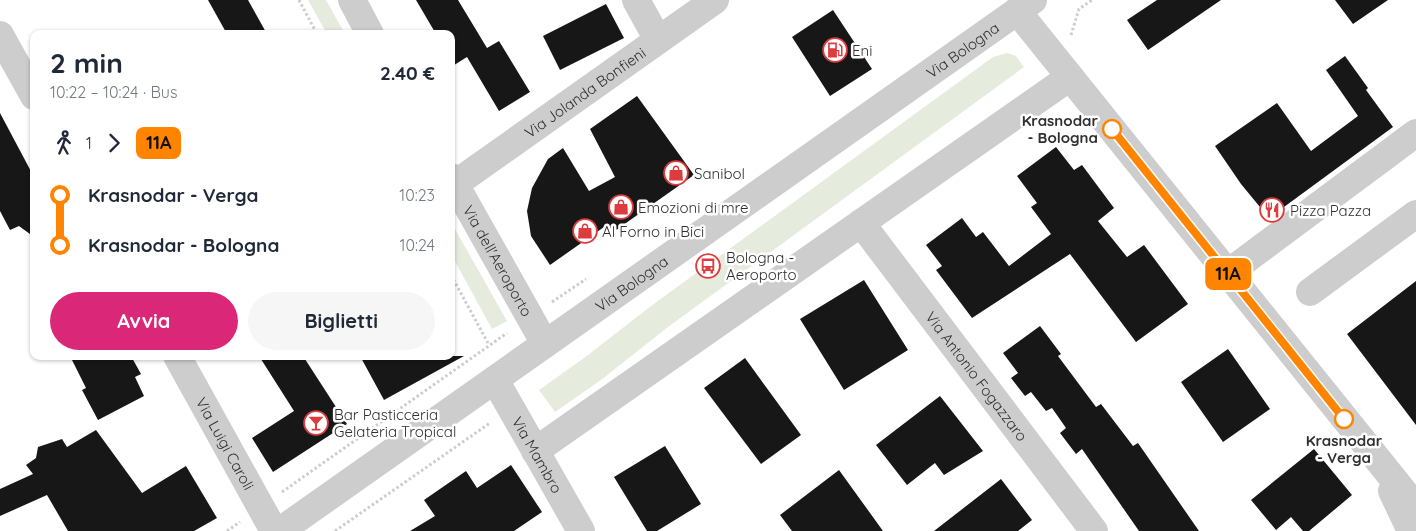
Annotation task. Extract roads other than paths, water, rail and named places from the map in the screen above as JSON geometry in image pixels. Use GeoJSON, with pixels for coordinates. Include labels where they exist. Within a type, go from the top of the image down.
{"type":"FeatureCollection","features":[{"type":"Feature","properties":{"kind":"street"},"geometry":{"type":"LineString","coordinates":[[352,0],[368,30]]}},
{"type":"Feature","properties":{"kind":"street"},"geometry":{"type":"LineString","coordinates":[[636,0],[658,40]]}},
{"type":"Feature","properties":{"kind":"street","name":"Via Jolanda Bonfieni"},"geometry":{"type":"LineString","coordinates":[[455,180],[715,0]]}},
{"type":"Feature","properties":{"kind":"street"},"geometry":{"type":"LineString","coordinates":[[1025,5],[1070,77],[1416,507]]}},
{"type":"Feature","properties":{"kind":"street","name":"Via Bologna"},"geometry":{"type":"LineString","coordinates":[[280,531],[1025,5]]}},
{"type":"Feature","properties":{"kind":"street"},"geometry":{"type":"LineString","coordinates":[[0,35],[30,89]]}},
{"type":"Feature","properties":{"kind":"street"},"geometry":{"type":"LineString","coordinates":[[535,451],[1070,77]]}},
{"type":"Feature","properties":{"kind":"street"},"geometry":{"type":"LineString","coordinates":[[1228,273],[1416,133]]}},
{"type":"Feature","properties":{"kind":"street","name":"Via dell'Aeroporto"},"geometry":{"type":"LineString","coordinates":[[455,185],[545,344]]}},
{"type":"Feature","properties":{"kind":"street"},"geometry":{"type":"LineString","coordinates":[[1310,292],[1416,214]]}},
{"type":"Feature","properties":{"kind":"street","name":"Via Antonio Fogazzaro"},"geometry":{"type":"LineString","coordinates":[[861,223],[1094,531]]}},
{"type":"Feature","properties":{"kind":"street","name":"Via Luigi Caroli"},"geometry":{"type":"LineString","coordinates":[[179,360],[274,531]]}},
{"type":"Feature","properties":{"kind":"street","name":"Via Mambro"},"geometry":{"type":"LineString","coordinates":[[494,380],[581,531]]}},
{"type":"Feature","properties":{"kind":"street"},"geometry":{"type":"LineString","coordinates":[[1379,463],[1411,531]]}},
{"type":"Feature","properties":{"kind":"place","name":"Eni"},"geometry":{"type":"Point","coordinates":[835,50]}},
{"type":"Feature","properties":{"kind":"place","name":"Krasnodar - Bologna"},"geometry":{"type":"Point","coordinates":[1112,129]}},
{"type":"Feature","properties":{"kind":"place","name":"Sanibol"},"geometry":{"type":"Point","coordinates":[676,173]}},
{"type":"Feature","properties":{"kind":"place","name":"Emozioni di mre"},"geometry":{"type":"Point","coordinates":[621,207]}},
{"type":"Feature","properties":{"kind":"place","name":"Pizza Pazza"},"geometry":{"type":"Point","coordinates":[1272,210]}},
{"type":"Feature","properties":{"kind":"place","name":"Al Forno in Bici"},"geometry":{"type":"Point","coordinates":[585,231]}},
{"type":"Feature","properties":{"kind":"place","name":"Bologna - Aeroporto"},"geometry":{"type":"Point","coordinates":[708,266]}},
{"type":"Feature","properties":{"kind":"place","name":"Krasnodar - Verga"},"geometry":{"type":"Point","coordinates":[1344,419]}},
{"type":"Feature","properties":{"kind":"place","name":"Bar Pasticceria Gelateria Tropical"},"geometry":{"type":"Point","coordinates":[316,423]}}]}
